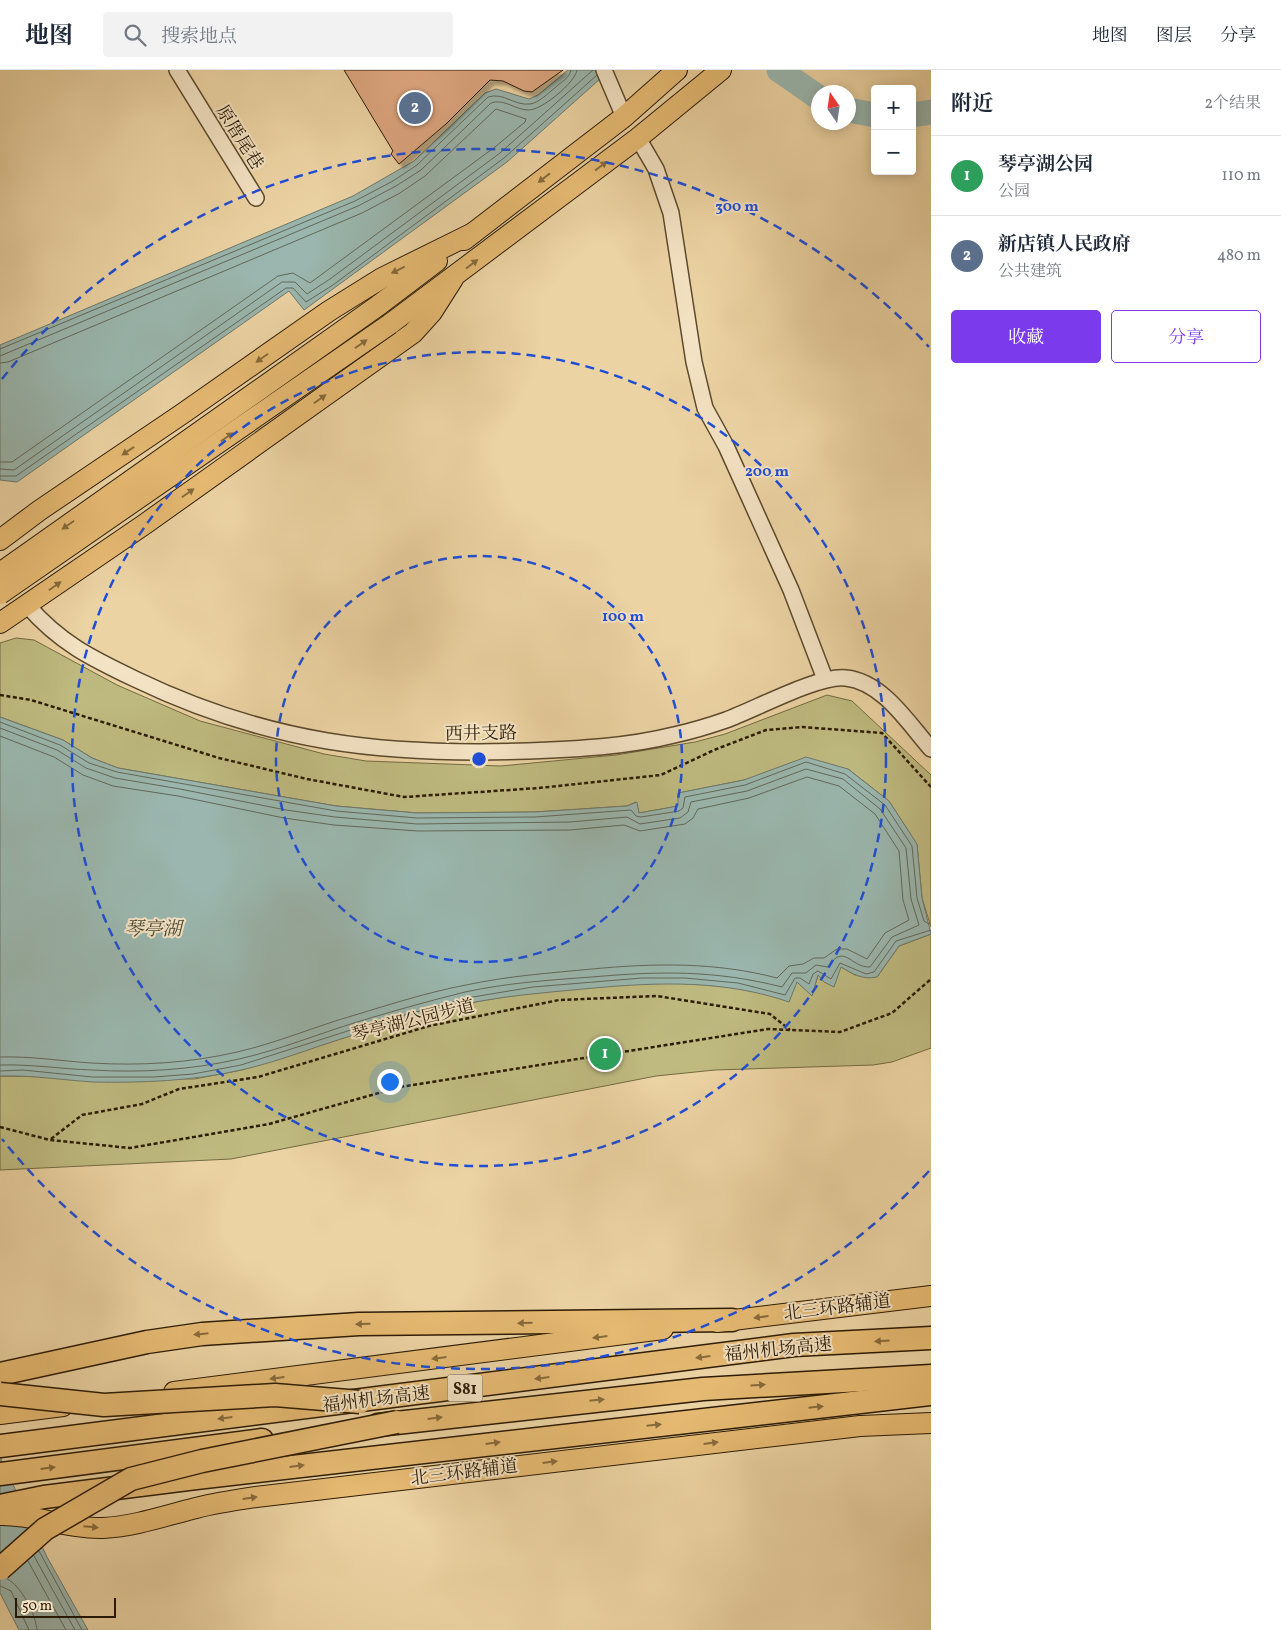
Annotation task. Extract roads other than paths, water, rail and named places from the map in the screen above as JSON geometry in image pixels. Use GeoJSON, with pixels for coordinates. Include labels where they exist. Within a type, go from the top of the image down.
{"type":"FeatureCollection","features":[{"type":"Feature","properties":{"kind":"highway"},"geometry":{"type":"LineString","coordinates":[[0,1374],[35,1364],[147,1342],[222,1333],[359,1324],[732,1320]]}},
{"type":"Feature","properties":{"kind":"highway","name":"福州机场高速"},"geometry":{"type":"LineString","coordinates":[[0,1446],[360,1402],[794,1345],[931,1338]]}},
{"type":"Feature","properties":{"kind":"highway","name":"福州机场高速"},"geometry":{"type":"LineString","coordinates":[[0,1474],[397,1422],[703,1389],[931,1376]]}},
{"type":"Feature","properties":{"kind":"highway"},"geometry":{"type":"LineString","coordinates":[[0,1394],[104,1405],[275,1395],[360,1402]]}},
{"type":"Feature","properties":{"kind":"highway"},"geometry":{"type":"LineString","coordinates":[[0,1506],[44,1497],[196,1478],[931,1394]]}},
{"type":"Feature","properties":{"kind":"highway"},"geometry":{"type":"LineString","coordinates":[[0,1569],[44,1529],[131,1479],[202,1461],[397,1422]]}},
{"type":"Feature","properties":{"kind":"main road"},"geometry":{"type":"LineString","coordinates":[[0,573],[379,305],[624,117],[677,70]]}},
{"type":"Feature","properties":{"kind":"main road"},"geometry":{"type":"LineString","coordinates":[[0,594],[453,279],[638,138],[721,70]]}},
{"type":"Feature","properties":{"kind":"main road"},"geometry":{"type":"LineString","coordinates":[[0,540],[329,311],[382,278],[473,233]]}},
{"type":"Feature","properties":{"kind":"main road"},"geometry":{"type":"LineString","coordinates":[[0,588],[10,616],[145,524],[413,333],[432,312],[453,279]]}},
{"type":"Feature","properties":{"kind":"main road"},"geometry":{"type":"LineString","coordinates":[[97,472],[85,501],[93,518],[118,528],[145,524]]}},
{"type":"Feature","properties":{"kind":"main road","name":"北三环路辅道"},"geometry":{"type":"LineString","coordinates":[[0,1414],[931,1296]]}},
{"type":"Feature","properties":{"kind":"main road","name":"北三环路辅道"},"geometry":{"type":"LineString","coordinates":[[0,1515],[12,1515],[42,1521],[100,1528],[128,1526],[220,1502],[256,1497],[860,1426],[931,1422]]}},
{"type":"Feature","properties":{"kind":"street","name":"原厝尾巷"},"geometry":{"type":"LineString","coordinates":[[177,70],[256,198]]}},
{"type":"Feature","properties":{"kind":"street"},"geometry":{"type":"LineString","coordinates":[[605,72],[624,117]]}},
{"type":"Feature","properties":{"kind":"street"},"geometry":{"type":"LineString","coordinates":[[638,138],[656,169],[671,214],[694,362],[705,408],[726,446],[791,590],[825,679]]}},
{"type":"Feature","properties":{"kind":"street","name":"西井支路"},"geometry":{"type":"LineString","coordinates":[[10,616],[49,629],[84,654],[163,692],[203,708],[241,722],[281,733],[356,746],[399,751],[490,752],[549,750],[646,741],[726,720],[825,679],[844,677],[871,687],[890,702],[931,749]]}},
{"type":"Feature","properties":{"kind":"water"},"geometry":{"type":"Polygon","coordinates":[[[568,70],[610,70],[507,162],[304,310],[289,291],[17,482],[0,480],[0,345],[353,196],[414,161],[485,93],[496,89],[529,99],[538,95],[568,70]]]}},
{"type":"Feature","properties":{"kind":"water","name":"琴亭湖"},"geometry":{"type":"Polygon","coordinates":[[[0,717],[63,740],[92,758],[118,768],[336,806],[417,813],[535,812],[627,806],[637,802],[639,813],[678,806],[678,793],[744,780],[806,757],[848,769],[889,801],[917,844],[922,898],[931,934],[899,946],[877,977],[862,977],[841,967],[834,987],[824,982],[818,975],[812,996],[797,982],[789,1002],[741,990],[693,984],[619,986],[563,991],[501,998],[442,1009],[256,1066],[205,1077],[149,1082],[93,1082],[0,1076],[0,717]]]}},
{"type":"Feature","properties":{"kind":"water"},"geometry":{"type":"Polygon","coordinates":[[[0,1457],[47,1557],[88,1630],[19,1630],[0,1593],[0,1457]]]}},
{"type":"Feature","properties":{"kind":"waterway"},"geometry":{"type":"LineString","coordinates":[[779,70],[811,92]]}},
{"type":"Feature","properties":{"kind":"waterway"},"geometry":{"type":"LineString","coordinates":[[856,111],[871,114]]}},
{"type":"Feature","properties":{"kind":"waterway"},"geometry":{"type":"LineString","coordinates":[[916,114],[931,112]]}},
{"type":"Feature","properties":{"kind":"place","name":"新店镇人民政府"},"geometry":{"type":"Point","coordinates":[415,108]}},
{"type":"Feature","properties":{"kind":"place","name":"琴亭湖公园"},"geometry":{"type":"Point","coordinates":[605,1054]}}]}
